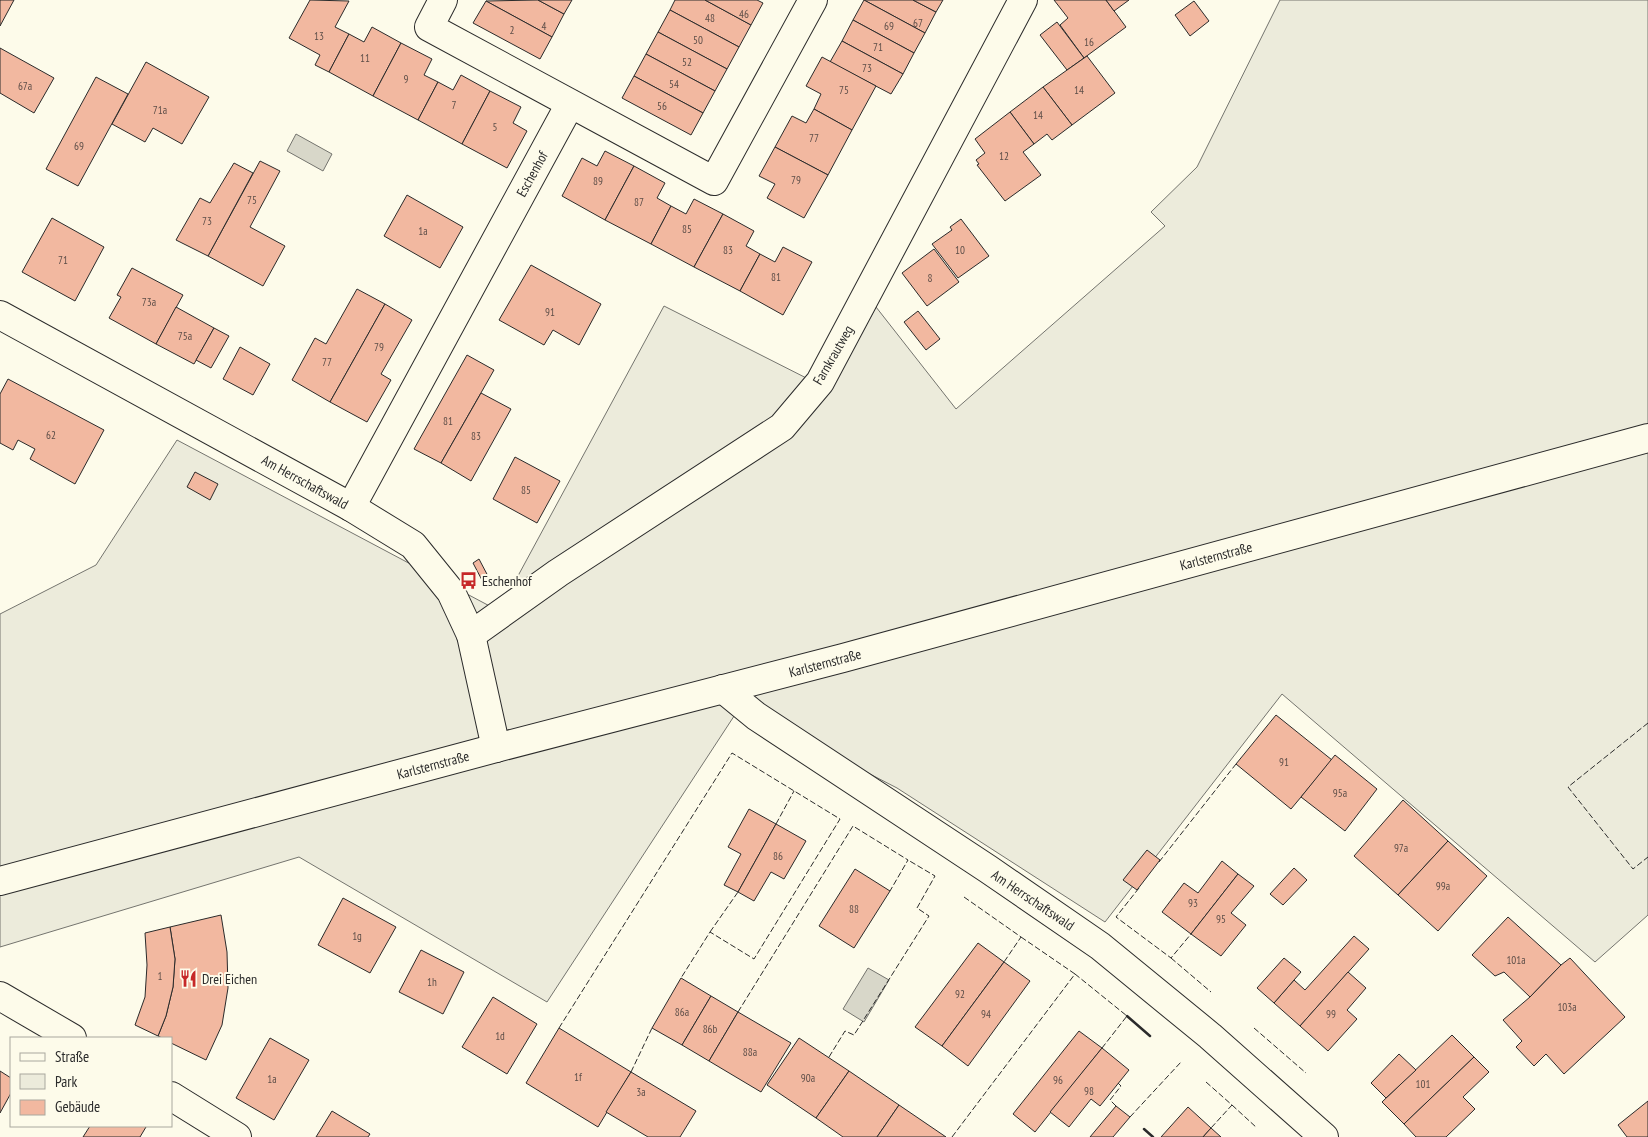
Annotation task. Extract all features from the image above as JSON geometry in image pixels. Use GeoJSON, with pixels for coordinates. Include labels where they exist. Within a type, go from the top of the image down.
{"type":"FeatureCollection","features":[{"type":"Feature","properties":{"kind":"street"},"geometry":{"type":"LineString","coordinates":[[444,0],[429,27],[714,181],[813,0]]}},
{"type":"Feature","properties":{"kind":"street","name":"Farnkrautweg"},"geometry":{"type":"LineString","coordinates":[[471,635],[558,572],[782,427],[820,382],[1024,0]]}},
{"type":"Feature","properties":{"kind":"street","name":"Eschenhof"},"geometry":{"type":"LineString","coordinates":[[351,507],[570,104]]}},
{"type":"Feature","properties":{"kind":"street","name":"Am Herrschaftswald"},"geometry":{"type":"LineString","coordinates":[[0,315],[351,507],[413,545],[451,592],[471,635],[496,748]]}},
{"type":"Feature","properties":{"kind":"street","name":"Karlsternstraße"},"geometry":{"type":"LineString","coordinates":[[0,881],[723,689],[1648,438]]}},
{"type":"Feature","properties":{"kind":"street","name":"Am Herrschaftswald"},"geometry":{"type":"LineString","coordinates":[[723,689],[756,716],[979,863],[1100,946],[1210,1036],[1324,1137]]}},
{"type":"Feature","properties":{"kind":"street"},"geometry":{"type":"LineString","coordinates":[[0,996],[70,1037]]}},
{"type":"Feature","properties":{"kind":"street"},"geometry":{"type":"LineString","coordinates":[[172,1097],[238,1137]]}},
{"type":"Feature","properties":{"kind":"green space"},"geometry":{"type":"Polygon","coordinates":[[[1280,0],[1648,0],[1648,915],[1595,962],[1282,694],[1105,922],[897,788],[740,707],[547,1002],[299,857],[0,947],[0,614],[96,565],[177,440],[499,611],[664,306],[830,390],[876,307],[956,409],[1165,226],[1151,212],[1197,167],[1280,0]]]}},
{"type":"Feature","properties":{"kind":"shaded area"},"geometry":{"type":"Polygon","coordinates":[[[296,134],[332,154],[323,171],[287,151],[296,134]]]}},
{"type":"Feature","properties":{"kind":"shaded area"},"geometry":{"type":"Polygon","coordinates":[[[868,968],[889,980],[864,1022],[843,1009],[868,968]]]}},
{"type":"Feature","properties":{"kind":"building"},"geometry":{"type":"Polygon","coordinates":[[[0,0],[14,0],[0,26],[0,0]]]}},
{"type":"Feature","properties":{"kind":"building"},"geometry":{"type":"Polygon","coordinates":[[[310,0],[349,1],[335,27],[349,34],[329,72],[315,65],[320,55],[289,38],[310,0]]]}},
{"type":"Feature","properties":{"kind":"building"},"geometry":{"type":"Polygon","coordinates":[[[538,0],[564,14],[552,37],[486,1],[538,0]]]}},
{"type":"Feature","properties":{"kind":"building"},"geometry":{"type":"Polygon","coordinates":[[[538,0],[572,0],[564,14],[538,0]]]}},
{"type":"Feature","properties":{"kind":"building"},"geometry":{"type":"Polygon","coordinates":[[[675,0],[705,0],[751,25],[739,47],[670,10],[675,0]]]}},
{"type":"Feature","properties":{"kind":"building"},"geometry":{"type":"Polygon","coordinates":[[[705,0],[757,0],[763,3],[751,25],[705,0]]]}},
{"type":"Feature","properties":{"kind":"building"},"geometry":{"type":"Polygon","coordinates":[[[864,0],[913,0],[936,12],[925,33],[864,0]]]}},
{"type":"Feature","properties":{"kind":"building"},"geometry":{"type":"Polygon","coordinates":[[[864,0],[925,33],[914,53],[853,20],[864,0]]]}},
{"type":"Feature","properties":{"kind":"building"},"geometry":{"type":"Polygon","coordinates":[[[913,0],[943,0],[936,12],[913,0]]]}},
{"type":"Feature","properties":{"kind":"building"},"geometry":{"type":"Polygon","coordinates":[[[1054,0],[1106,0],[1126,27],[1084,58],[1060,25],[1068,18],[1054,0]]]}},
{"type":"Feature","properties":{"kind":"building"},"geometry":{"type":"Polygon","coordinates":[[[1106,0],[1129,0],[1114,11],[1106,0]]]}},
{"type":"Feature","properties":{"kind":"building"},"geometry":{"type":"Polygon","coordinates":[[[486,1],[552,37],[540,59],[473,23],[486,1]]]}},
{"type":"Feature","properties":{"kind":"building"},"geometry":{"type":"Polygon","coordinates":[[[1194,1],[1209,21],[1190,36],[1175,15],[1194,1]]]}},
{"type":"Feature","properties":{"kind":"building"},"geometry":{"type":"Polygon","coordinates":[[[670,10],[739,47],[727,69],[658,32],[670,10]]]}},
{"type":"Feature","properties":{"kind":"building"},"geometry":{"type":"Polygon","coordinates":[[[853,20],[914,53],[903,74],[842,41],[853,20]]]}},
{"type":"Feature","properties":{"kind":"building"},"geometry":{"type":"Polygon","coordinates":[[[1057,22],[1084,58],[1067,70],[1040,35],[1057,22]]]}},
{"type":"Feature","properties":{"kind":"building"},"geometry":{"type":"Polygon","coordinates":[[[372,27],[401,43],[373,96],[329,72],[349,34],[364,42],[372,27]]]}},
{"type":"Feature","properties":{"kind":"building"},"geometry":{"type":"Polygon","coordinates":[[[658,32],[727,69],[715,91],[646,54],[658,32]]]}},
{"type":"Feature","properties":{"kind":"building"},"geometry":{"type":"Polygon","coordinates":[[[842,41],[903,74],[891,94],[830,62],[842,41]]]}},
{"type":"Feature","properties":{"kind":"building"},"geometry":{"type":"Polygon","coordinates":[[[401,43],[432,59],[424,75],[438,82],[418,120],[373,96],[401,43]]]}},
{"type":"Feature","properties":{"kind":"building"},"geometry":{"type":"Polygon","coordinates":[[[0,48],[54,78],[34,113],[0,93],[0,48]]]}},
{"type":"Feature","properties":{"kind":"building"},"geometry":{"type":"Polygon","coordinates":[[[646,54],[715,91],[703,113],[634,76],[646,54]]]}},
{"type":"Feature","properties":{"kind":"building"},"geometry":{"type":"Polygon","coordinates":[[[1087,56],[1115,93],[1072,125],[1043,87],[1087,56]]]}},
{"type":"Feature","properties":{"kind":"building"},"geometry":{"type":"Polygon","coordinates":[[[822,57],[876,86],[852,130],[814,109],[821,94],[806,86],[822,57]]]}},
{"type":"Feature","properties":{"kind":"building"},"geometry":{"type":"Polygon","coordinates":[[[146,62],[209,97],[182,144],[153,128],[145,142],[112,124],[146,62]]]}},
{"type":"Feature","properties":{"kind":"building"},"geometry":{"type":"Polygon","coordinates":[[[461,75],[490,91],[462,144],[418,120],[438,82],[453,90],[461,75]]]}},
{"type":"Feature","properties":{"kind":"building"},"geometry":{"type":"Polygon","coordinates":[[[634,76],[703,113],[691,135],[622,98],[634,76]]]}},
{"type":"Feature","properties":{"kind":"building"},"geometry":{"type":"Polygon","coordinates":[[[96,77],[128,94],[78,186],[46,169],[96,77]]]}},
{"type":"Feature","properties":{"kind":"building"},"geometry":{"type":"Polygon","coordinates":[[[1043,87],[1072,125],[1052,140],[1047,134],[1034,144],[1010,112],[1043,87]]]}},
{"type":"Feature","properties":{"kind":"building"},"geometry":{"type":"Polygon","coordinates":[[[490,91],[521,107],[513,123],[527,131],[507,168],[462,144],[490,91]]]}},
{"type":"Feature","properties":{"kind":"building"},"geometry":{"type":"Polygon","coordinates":[[[814,109],[852,130],[828,175],[775,147],[792,116],[806,123],[814,109]]]}},
{"type":"Feature","properties":{"kind":"building"},"geometry":{"type":"Polygon","coordinates":[[[1010,112],[1034,144],[1023,152],[1041,175],[1005,201],[977,165],[979,164],[976,160],[985,153],[975,139],[1010,112]]]}},
{"type":"Feature","properties":{"kind":"building"},"geometry":{"type":"Polygon","coordinates":[[[775,147],[828,175],[804,218],[767,198],[775,184],[759,176],[775,147]]]}},
{"type":"Feature","properties":{"kind":"building"},"geometry":{"type":"Polygon","coordinates":[[[605,151],[634,166],[605,220],[562,196],[582,158],[597,166],[605,151]]]}},
{"type":"Feature","properties":{"kind":"building"},"geometry":{"type":"Polygon","coordinates":[[[260,161],[280,171],[250,227],[285,246],[263,286],[208,256],[260,161]]]}},
{"type":"Feature","properties":{"kind":"building"},"geometry":{"type":"Polygon","coordinates":[[[234,163],[253,173],[208,256],[176,240],[200,198],[210,203],[234,163]]]}},
{"type":"Feature","properties":{"kind":"building"},"geometry":{"type":"Polygon","coordinates":[[[634,166],[665,183],[657,198],[671,206],[651,244],[605,220],[634,166]]]}},
{"type":"Feature","properties":{"kind":"building"},"geometry":{"type":"Polygon","coordinates":[[[407,195],[463,227],[440,268],[384,236],[407,195]]]}},
{"type":"Feature","properties":{"kind":"building"},"geometry":{"type":"Polygon","coordinates":[[[694,199],[723,214],[694,267],[651,244],[671,206],[686,214],[694,199]]]}},
{"type":"Feature","properties":{"kind":"building"},"geometry":{"type":"Polygon","coordinates":[[[723,214],[754,231],[746,246],[760,254],[740,291],[694,267],[723,214]]]}},
{"type":"Feature","properties":{"kind":"building"},"geometry":{"type":"Polygon","coordinates":[[[52,218],[104,247],[75,301],[22,272],[52,218]]]}},
{"type":"Feature","properties":{"kind":"building"},"geometry":{"type":"Polygon","coordinates":[[[961,219],[989,256],[958,278],[932,244],[952,230],[950,227],[961,219]]]}},
{"type":"Feature","properties":{"kind":"building"},"geometry":{"type":"Polygon","coordinates":[[[783,247],[812,262],[783,315],[740,291],[760,254],[775,262],[783,247]]]}},
{"type":"Feature","properties":{"kind":"building"},"geometry":{"type":"Polygon","coordinates":[[[934,249],[959,282],[927,306],[902,273],[934,249]]]}},
{"type":"Feature","properties":{"kind":"building"},"geometry":{"type":"Polygon","coordinates":[[[531,265],[601,304],[579,345],[553,330],[544,345],[499,320],[531,265]]]}},
{"type":"Feature","properties":{"kind":"building"},"geometry":{"type":"Polygon","coordinates":[[[132,268],[183,295],[156,344],[109,318],[121,297],[117,295],[132,268]]]}},
{"type":"Feature","properties":{"kind":"building"},"geometry":{"type":"Polygon","coordinates":[[[357,289],[385,304],[330,402],[292,380],[315,338],[326,344],[357,289]]]}},
{"type":"Feature","properties":{"kind":"building"},"geometry":{"type":"Polygon","coordinates":[[[385,304],[412,320],[381,374],[391,380],[367,422],[330,402],[385,304]]]}},
{"type":"Feature","properties":{"kind":"building"},"geometry":{"type":"Polygon","coordinates":[[[176,307],[214,328],[194,364],[156,344],[176,307]]]}},
{"type":"Feature","properties":{"kind":"building"},"geometry":{"type":"Polygon","coordinates":[[[918,311],[940,339],[926,350],[904,322],[918,311]]]}},
{"type":"Feature","properties":{"kind":"building"},"geometry":{"type":"Polygon","coordinates":[[[214,328],[229,336],[211,368],[196,360],[214,328]]]}},
{"type":"Feature","properties":{"kind":"building"},"geometry":{"type":"Polygon","coordinates":[[[240,347],[270,364],[253,395],[223,379],[240,347]]]}},
{"type":"Feature","properties":{"kind":"building"},"geometry":{"type":"Polygon","coordinates":[[[467,355],[494,370],[441,463],[414,449],[467,355]]]}},
{"type":"Feature","properties":{"kind":"building"},"geometry":{"type":"Polygon","coordinates":[[[8,379],[104,430],[75,484],[30,459],[35,449],[18,440],[13,450],[0,443],[0,394],[8,379]]]}},
{"type":"Feature","properties":{"kind":"building"},"geometry":{"type":"Polygon","coordinates":[[[481,393],[511,409],[471,481],[441,463],[481,393]]]}},
{"type":"Feature","properties":{"kind":"building"},"geometry":{"type":"Polygon","coordinates":[[[515,457],[560,481],[537,523],[493,499],[515,457]]]}},
{"type":"Feature","properties":{"kind":"building"},"geometry":{"type":"Polygon","coordinates":[[[195,472],[218,484],[210,500],[187,487],[195,472]]]}},
{"type":"Feature","properties":{"kind":"building"},"geometry":{"type":"Polygon","coordinates":[[[479,559],[489,578],[483,582],[473,563],[479,559]]]}},
{"type":"Feature","properties":{"kind":"building"},"geometry":{"type":"Polygon","coordinates":[[[1276,715],[1332,760],[1291,809],[1236,764],[1276,715]]]}},
{"type":"Feature","properties":{"kind":"building"},"geometry":{"type":"Polygon","coordinates":[[[1335,755],[1377,789],[1345,831],[1301,797],[1335,755]]]}},
{"type":"Feature","properties":{"kind":"building"},"geometry":{"type":"Polygon","coordinates":[[[1403,800],[1448,841],[1398,895],[1354,856],[1403,800]]]}},
{"type":"Feature","properties":{"kind":"building"},"geometry":{"type":"Polygon","coordinates":[[[749,809],[776,824],[738,892],[724,885],[741,854],[728,847],[749,809]]]}},
{"type":"Feature","properties":{"kind":"building"},"geometry":{"type":"Polygon","coordinates":[[[776,824],[806,841],[784,879],[771,872],[754,901],[738,892],[776,824]]]}},
{"type":"Feature","properties":{"kind":"building"},"geometry":{"type":"Polygon","coordinates":[[[1448,841],[1487,876],[1438,931],[1398,895],[1448,841]]]}},
{"type":"Feature","properties":{"kind":"building"},"geometry":{"type":"Polygon","coordinates":[[[1147,850],[1160,860],[1137,890],[1123,880],[1147,850]]]}},
{"type":"Feature","properties":{"kind":"building"},"geometry":{"type":"Polygon","coordinates":[[[1222,861],[1238,874],[1191,934],[1162,912],[1184,883],[1198,893],[1222,861]]]}},
{"type":"Feature","properties":{"kind":"building"},"geometry":{"type":"Polygon","coordinates":[[[1294,868],[1307,880],[1283,905],[1270,894],[1294,868]]]}},
{"type":"Feature","properties":{"kind":"building"},"geometry":{"type":"Polygon","coordinates":[[[855,869],[890,891],[854,948],[819,926],[855,869]]]}},
{"type":"Feature","properties":{"kind":"building"},"geometry":{"type":"Polygon","coordinates":[[[1238,874],[1254,886],[1231,913],[1246,925],[1221,956],[1191,934],[1238,874]]]}},
{"type":"Feature","properties":{"kind":"building"},"geometry":{"type":"Polygon","coordinates":[[[343,898],[396,927],[370,973],[318,945],[343,898]]]}},
{"type":"Feature","properties":{"kind":"building"},"geometry":{"type":"Polygon","coordinates":[[[221,915],[227,952],[228,988],[222,1025],[206,1060],[172,1043],[172,1037],[158,1036],[166,1016],[173,987],[175,959],[170,927],[221,915]]]}},
{"type":"Feature","properties":{"kind":"building"},"geometry":{"type":"Polygon","coordinates":[[[1508,917],[1561,965],[1530,997],[1504,972],[1495,976],[1472,955],[1508,917]]]}},
{"type":"Feature","properties":{"kind":"building"},"geometry":{"type":"Polygon","coordinates":[[[170,927],[175,959],[173,987],[166,1016],[158,1036],[135,1025],[145,997],[147,965],[145,933],[170,927]]]}},
{"type":"Feature","properties":{"kind":"building"},"geometry":{"type":"Polygon","coordinates":[[[1354,936],[1369,949],[1300,1026],[1274,1003],[1294,980],[1305,990],[1354,936]]]}},
{"type":"Feature","properties":{"kind":"building"},"geometry":{"type":"Polygon","coordinates":[[[978,943],[1004,962],[942,1046],[915,1027],[978,943]]]}},
{"type":"Feature","properties":{"kind":"building"},"geometry":{"type":"Polygon","coordinates":[[[421,950],[464,972],[443,1014],[399,992],[421,950]]]}},
{"type":"Feature","properties":{"kind":"building"},"geometry":{"type":"Polygon","coordinates":[[[1284,958],[1301,972],[1274,1003],[1257,988],[1284,958]]]}},
{"type":"Feature","properties":{"kind":"building"},"geometry":{"type":"Polygon","coordinates":[[[1570,958],[1625,1017],[1564,1074],[1546,1054],[1534,1066],[1516,1047],[1522,1041],[1503,1020],[1570,958]]]}},
{"type":"Feature","properties":{"kind":"building"},"geometry":{"type":"Polygon","coordinates":[[[1004,962],[1030,981],[968,1066],[942,1046],[1004,962]]]}},
{"type":"Feature","properties":{"kind":"building"},"geometry":{"type":"Polygon","coordinates":[[[1348,972],[1366,988],[1347,1010],[1357,1019],[1328,1051],[1300,1026],[1348,972]]]}},
{"type":"Feature","properties":{"kind":"building"},"geometry":{"type":"Polygon","coordinates":[[[681,978],[711,996],[682,1045],[652,1028],[681,978]]]}},
{"type":"Feature","properties":{"kind":"building"},"geometry":{"type":"Polygon","coordinates":[[[711,996],[738,1012],[709,1061],[682,1045],[711,996]]]}},
{"type":"Feature","properties":{"kind":"building"},"geometry":{"type":"Polygon","coordinates":[[[493,997],[537,1024],[507,1074],[462,1047],[493,997]]]}},
{"type":"Feature","properties":{"kind":"building"},"geometry":{"type":"Polygon","coordinates":[[[738,1012],[791,1043],[761,1092],[709,1061],[738,1012]]]}},
{"type":"Feature","properties":{"kind":"building"},"geometry":{"type":"Polygon","coordinates":[[[559,1028],[631,1072],[598,1127],[526,1083],[559,1028]]]}},
{"type":"Feature","properties":{"kind":"building"},"geometry":{"type":"Polygon","coordinates":[[[1079,1031],[1102,1048],[1035,1132],[1013,1114],[1079,1031]]]}},
{"type":"Feature","properties":{"kind":"building"},"geometry":{"type":"Polygon","coordinates":[[[1452,1035],[1474,1057],[1404,1124],[1382,1102],[1452,1035]]]}},
{"type":"Feature","properties":{"kind":"building"},"geometry":{"type":"Polygon","coordinates":[[[270,1038],[309,1060],[274,1120],[236,1098],[270,1038]]]}},
{"type":"Feature","properties":{"kind":"building"},"geometry":{"type":"Polygon","coordinates":[[[799,1038],[849,1071],[816,1118],[767,1085],[799,1038]]]}},
{"type":"Feature","properties":{"kind":"building"},"geometry":{"type":"Polygon","coordinates":[[[1102,1048],[1129,1070],[1100,1106],[1091,1099],[1069,1127],[1050,1112],[1102,1048]]]}},
{"type":"Feature","properties":{"kind":"building"},"geometry":{"type":"Polygon","coordinates":[[[1399,1054],[1416,1070],[1386,1098],[1371,1083],[1399,1054]]]}},
{"type":"Feature","properties":{"kind":"building"},"geometry":{"type":"Polygon","coordinates":[[[1474,1057],[1489,1072],[1463,1097],[1475,1109],[1446,1137],[1416,1137],[1404,1124],[1474,1057]]]}},
{"type":"Feature","properties":{"kind":"building"},"geometry":{"type":"Polygon","coordinates":[[[0,1071],[10,1077],[10,1095],[0,1113],[0,1071]]]}},
{"type":"Feature","properties":{"kind":"building"},"geometry":{"type":"Polygon","coordinates":[[[849,1071],[899,1105],[877,1137],[843,1137],[816,1118],[849,1071]]]}},
{"type":"Feature","properties":{"kind":"building"},"geometry":{"type":"Polygon","coordinates":[[[631,1072],[696,1111],[680,1137],[648,1137],[606,1112],[631,1072]]]}},
{"type":"Feature","properties":{"kind":"building"},"geometry":{"type":"Polygon","coordinates":[[[1648,1101],[1648,1137],[1627,1137],[1618,1125],[1648,1101]]]}},
{"type":"Feature","properties":{"kind":"building"},"geometry":{"type":"Polygon","coordinates":[[[899,1105],[946,1137],[877,1137],[899,1105]]]}},
{"type":"Feature","properties":{"kind":"building"},"geometry":{"type":"Polygon","coordinates":[[[1116,1106],[1130,1117],[1113,1137],[1090,1137],[1116,1106]]]}},
{"type":"Feature","properties":{"kind":"building"},"geometry":{"type":"Polygon","coordinates":[[[1188,1107],[1211,1128],[1203,1137],[1161,1137],[1188,1107]]]}},
{"type":"Feature","properties":{"kind":"building"},"geometry":{"type":"Polygon","coordinates":[[[332,1111],[370,1134],[368,1137],[316,1137],[332,1111]]]}},
{"type":"Feature","properties":{"kind":"building"},"geometry":{"type":"Polygon","coordinates":[[[89,1127],[146,1127],[140,1137],[83,1137],[89,1127]]]}},
{"type":"Feature","properties":{"kind":"building"},"geometry":{"type":"Polygon","coordinates":[[[1211,1128],[1221,1137],[1203,1137],[1211,1128]]]}},
{"type":"Feature","properties":{"kind":"fence"},"geometry":{"type":"LineString","coordinates":[[1648,723],[1568,787],[1633,869],[1648,857]]}},
{"type":"Feature","properties":{"kind":"fence"},"geometry":{"type":"LineString","coordinates":[[559,1028],[732,753],[840,819],[754,959],[710,932],[681,978]]}},
{"type":"Feature","properties":{"kind":"fence"},"geometry":{"type":"LineString","coordinates":[[1159,862],[1236,764]]}},
{"type":"Feature","properties":{"kind":"fence"},"geometry":{"type":"LineString","coordinates":[[776,824],[794,791]]}},
{"type":"Feature","properties":{"kind":"fence"},"geometry":{"type":"LineString","coordinates":[[738,1012],[853,826],[908,860],[890,891]]}},
{"type":"Feature","properties":{"kind":"fence"},"geometry":{"type":"LineString","coordinates":[[829,1057],[845,1031],[854,1035],[929,916],[917,908],[935,876],[908,860]]}},
{"type":"Feature","properties":{"kind":"fence"},"geometry":{"type":"LineString","coordinates":[[1139,888],[1116,917],[1171,958],[1191,934]]}},
{"type":"Feature","properties":{"kind":"fence"},"geometry":{"type":"LineString","coordinates":[[710,932],[738,892]]}},
{"type":"Feature","properties":{"kind":"fence"},"geometry":{"type":"LineString","coordinates":[[964,897],[1021,937],[1004,962]]}},
{"type":"Feature","properties":{"kind":"fence"},"geometry":{"type":"LineString","coordinates":[[1021,937],[1075,974]]}},
{"type":"Feature","properties":{"kind":"fence"},"geometry":{"type":"LineString","coordinates":[[1171,958],[1211,992]]}},
{"type":"Feature","properties":{"kind":"fence"},"geometry":{"type":"LineString","coordinates":[[952,1137],[1075,974],[1127,1016],[1102,1048]]}},
{"type":"Feature","properties":{"kind":"fence"},"geometry":{"type":"LineString","coordinates":[[631,1072],[652,1028]]}},
{"type":"Feature","properties":{"kind":"fence"},"geometry":{"type":"LineString","coordinates":[[1254,1028],[1306,1073]]}},
{"type":"Feature","properties":{"kind":"fence"},"geometry":{"type":"LineString","coordinates":[[1130,1117],[1181,1062]]}},
{"type":"Feature","properties":{"kind":"fence"},"geometry":{"type":"LineString","coordinates":[[1206,1082],[1232,1105],[1211,1128]]}},
{"type":"Feature","properties":{"kind":"fence"},"geometry":{"type":"LineString","coordinates":[[1116,1106],[1110,1100],[1121,1086],[1118,1083]]}},
{"type":"Feature","properties":{"kind":"fence"},"geometry":{"type":"LineString","coordinates":[[1232,1105],[1257,1128]]}},
{"type":"Feature","properties":{"kind":"wall"},"geometry":{"type":"LineString","coordinates":[[1127,1016],[1150,1036]]}},
{"type":"Feature","properties":{"kind":"wall"},"geometry":{"type":"LineString","coordinates":[[1144,1129],[1153,1137]]}},
{"type":"Feature","properties":{"kind":"place","name":"Eschenhof"},"geometry":{"type":"Point","coordinates":[468,581]}},
{"type":"Feature","properties":{"kind":"place","name":"Drei Eichen"},"geometry":{"type":"Point","coordinates":[188,979]}}]}
